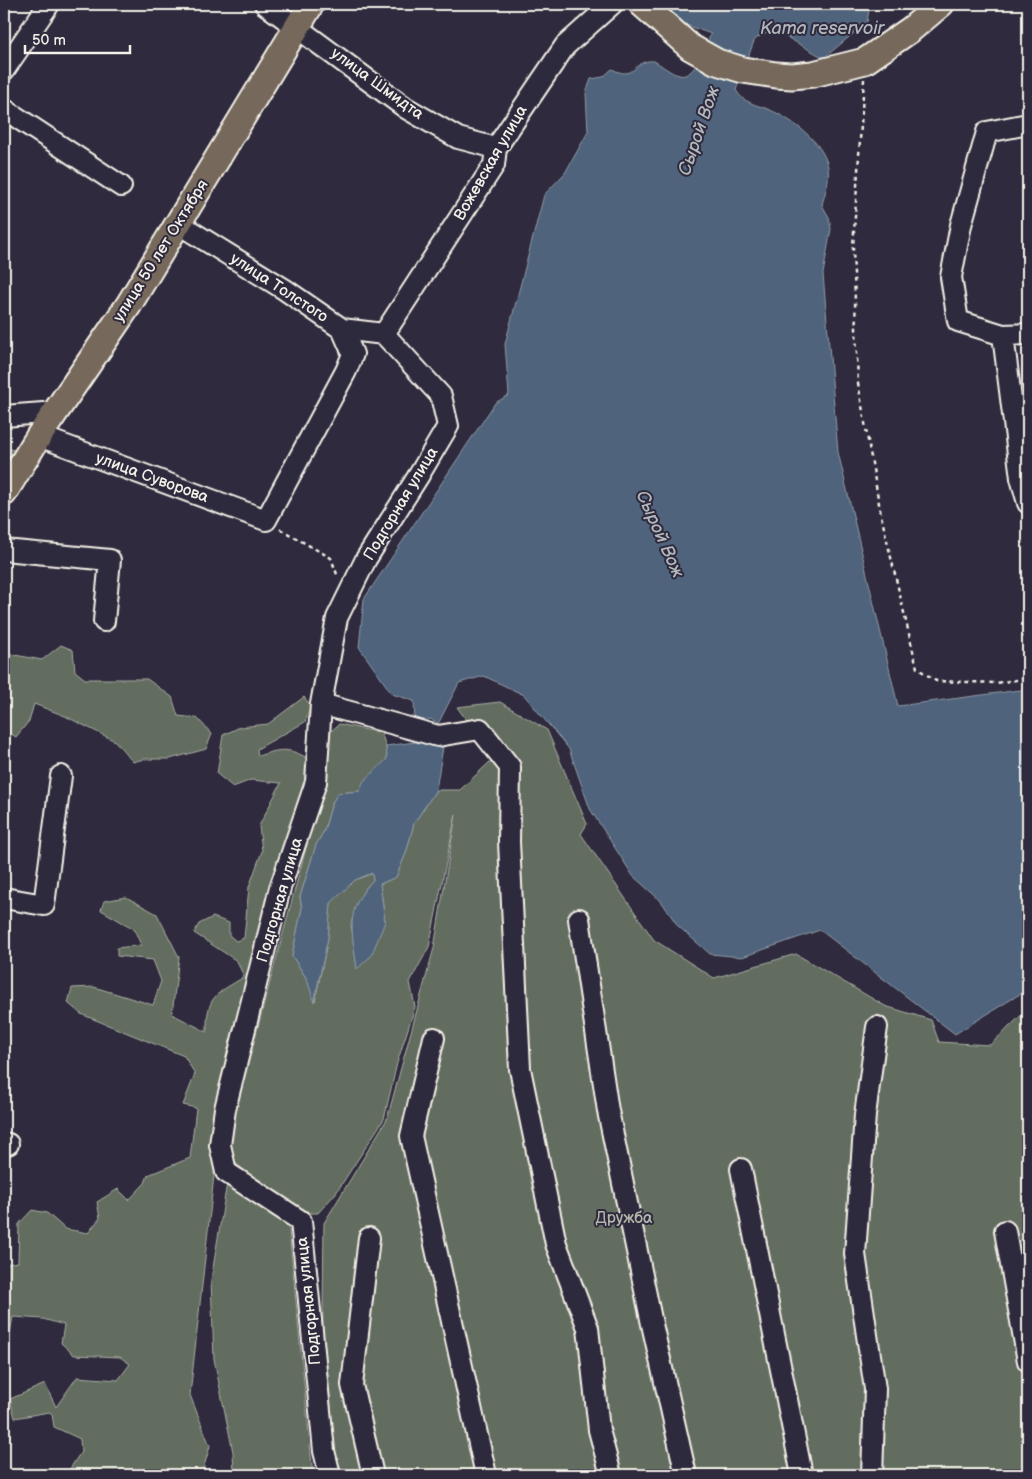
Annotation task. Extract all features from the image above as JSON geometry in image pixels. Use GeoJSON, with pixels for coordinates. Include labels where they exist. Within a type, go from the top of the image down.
{"type":"FeatureCollection","features":[{"type":"Feature","properties":{"kind":"main road","name":"улица 50 лет Октября"},"geometry":{"type":"LineString","coordinates":[[4,493],[39,436],[128,306],[311,4]]}},
{"type":"Feature","properties":{"kind":"main road"},"geometry":{"type":"LineString","coordinates":[[642,4],[690,47],[717,62],[756,72],[792,76],[813,74],[865,61],[910,30],[941,4]]}},
{"type":"Feature","properties":{"kind":"street"},"geometry":{"type":"LineString","coordinates":[[4,70],[49,4]]}},
{"type":"Feature","properties":{"kind":"street","name":"улица Шмидта"},"geometry":{"type":"LineString","coordinates":[[265,4],[406,108],[458,138],[496,148]]}},
{"type":"Feature","properties":{"kind":"street","name":"Вожевская улица"},"geometry":{"type":"LineString","coordinates":[[384,334],[494,165],[496,148],[565,46],[612,4]]}},
{"type":"Feature","properties":{"kind":"street"},"geometry":{"type":"LineString","coordinates":[[4,109],[121,186]]}},
{"type":"Feature","properties":{"kind":"street"},"geometry":{"type":"LineString","coordinates":[[1028,124],[987,132],[961,225],[951,276],[958,321],[1003,335],[1028,334]]}},
{"type":"Feature","properties":{"kind":"street","name":"улица Толстого"},"geometry":{"type":"LineString","coordinates":[[179,224],[284,289],[342,329],[384,334]]}},
{"type":"Feature","properties":{"kind":"street"},"geometry":{"type":"LineString","coordinates":[[266,520],[353,354],[342,329]]}},
{"type":"Feature","properties":{"kind":"street","name":"Подгорная улица"},"geometry":{"type":"LineString","coordinates":[[330,1475],[324,1451],[301,1221],[226,1172],[220,1145],[225,1109],[280,888],[316,782],[322,704],[337,618],[366,558],[448,426],[441,396],[384,334]]}},
{"type":"Feature","properties":{"kind":"street"},"geometry":{"type":"LineString","coordinates":[[1003,335],[1022,478],[1028,503]]}},
{"type":"Feature","properties":{"kind":"street"},"geometry":{"type":"LineString","coordinates":[[4,416],[56,412]]}},
{"type":"Feature","properties":{"kind":"street","name":"улица Суворова"},"geometry":{"type":"LineString","coordinates":[[39,436],[266,520]]}},
{"type":"Feature","properties":{"kind":"street"},"geometry":{"type":"LineString","coordinates":[[4,550],[110,560],[104,621]]}},
{"type":"Feature","properties":{"kind":"street"},"geometry":{"type":"LineString","coordinates":[[322,704],[438,736],[480,729],[510,767],[509,842],[520,1069],[556,1244],[588,1328],[599,1430],[611,1475]]}},
{"type":"Feature","properties":{"kind":"street"},"geometry":{"type":"LineString","coordinates":[[4,898],[44,905],[61,776]]}},
{"type":"Feature","properties":{"kind":"street"},"geometry":{"type":"LineString","coordinates":[[580,918],[608,1111],[652,1324],[686,1475]]}},
{"type":"Feature","properties":{"kind":"street"},"geometry":{"type":"LineString","coordinates":[[872,1475],[876,1389],[855,1254],[866,1115],[877,1027]]}},
{"type":"Feature","properties":{"kind":"street"},"geometry":{"type":"LineString","coordinates":[[434,1038],[411,1136],[486,1475]]}},
{"type":"Feature","properties":{"kind":"street"},"geometry":{"type":"LineString","coordinates":[[741,1169],[802,1475]]}},
{"type":"Feature","properties":{"kind":"street"},"geometry":{"type":"LineString","coordinates":[[1005,1231],[1028,1361]]}},
{"type":"Feature","properties":{"kind":"street"},"geometry":{"type":"LineString","coordinates":[[369,1238],[352,1385],[373,1475]]}},
{"type":"Feature","properties":{"kind":"path"},"geometry":{"type":"LineString","coordinates":[[865,61],[853,247],[858,383],[881,515],[917,668],[936,681],[997,683],[1028,678]]}},
{"type":"Feature","properties":{"kind":"path"},"geometry":{"type":"LineString","coordinates":[[266,520],[331,558],[346,600]]}},
{"type":"Feature","properties":{"kind":"green space"},"geometry":{"type":"Polygon","coordinates":[[[4,448],[15,450],[17,459],[4,479],[4,448]]]}},
{"type":"Feature","properties":{"kind":"green space"},"geometry":{"type":"Polygon","coordinates":[[[61,645],[73,650],[75,671],[85,679],[147,679],[172,697],[178,716],[197,718],[212,734],[206,749],[170,759],[144,759],[133,762],[115,741],[65,716],[34,704],[29,721],[16,737],[6,731],[4,725],[4,653],[42,660],[61,645]]]}},
{"type":"Feature","properties":{"kind":"green space"},"geometry":{"type":"Polygon","coordinates":[[[304,697],[311,706],[305,722],[257,749],[258,756],[283,750],[294,752],[307,758],[304,787],[217,1148],[190,1395],[210,1446],[203,1475],[68,1475],[81,1452],[80,1439],[54,1427],[52,1414],[49,1412],[15,1418],[10,1399],[45,1384],[56,1407],[77,1377],[118,1380],[130,1364],[120,1357],[74,1355],[61,1343],[64,1325],[43,1319],[13,1317],[9,1339],[4,1341],[4,1264],[18,1262],[19,1224],[32,1210],[47,1213],[65,1229],[88,1233],[100,1218],[97,1202],[118,1189],[129,1200],[145,1183],[148,1175],[190,1158],[196,1108],[183,1105],[195,1074],[184,1056],[81,1014],[68,1003],[72,988],[94,987],[153,1005],[161,981],[153,960],[117,956],[117,948],[141,945],[134,929],[101,910],[104,901],[126,897],[157,914],[179,957],[172,1014],[207,1032],[208,1011],[215,997],[244,977],[237,961],[194,933],[199,924],[213,917],[229,923],[229,935],[236,941],[244,938],[249,887],[262,851],[259,826],[281,783],[251,780],[233,787],[217,774],[223,735],[240,727],[268,724],[304,697]]]}},
{"type":"Feature","properties":{"kind":"green space","name":"Дружба"},"geometry":{"type":"Polygon","coordinates":[[[500,702],[547,730],[587,824],[581,834],[654,940],[714,978],[796,954],[885,1006],[931,1020],[939,1042],[990,1045],[1028,1009],[1028,1475],[335,1475],[322,1385],[324,1223],[387,1119],[434,948],[456,814],[429,947],[410,982],[415,1007],[397,1063],[384,1119],[336,1193],[318,1213],[300,1213],[235,1163],[228,1138],[324,781],[328,734],[339,724],[381,733],[386,746],[387,759],[360,791],[339,793],[332,803],[324,831],[316,845],[300,897],[302,908],[292,956],[307,979],[315,1001],[328,938],[331,902],[355,880],[373,873],[373,880],[364,890],[351,923],[357,968],[385,922],[380,884],[396,877],[406,853],[414,823],[436,790],[460,790],[494,758],[457,707],[500,702]]]}},
{"type":"Feature","properties":{"kind":"green space"},"geometry":{"type":"Polygon","coordinates":[[[227,1183],[288,1220],[313,1475],[234,1475],[233,1452],[214,1359],[211,1280],[227,1183]]]}},
{"type":"Feature","properties":{"kind":"water"},"geometry":{"type":"Polygon","coordinates":[[[658,4],[870,4],[867,22],[824,58],[774,30],[758,37],[754,41],[736,90],[746,100],[777,113],[805,132],[820,148],[828,167],[828,182],[822,205],[829,217],[831,229],[823,274],[838,452],[898,706],[1028,689],[1028,989],[955,1034],[820,930],[742,957],[710,954],[678,926],[661,901],[633,876],[590,809],[569,749],[524,695],[484,676],[459,683],[438,724],[431,719],[415,724],[414,701],[392,694],[359,647],[364,599],[495,403],[509,395],[505,344],[544,195],[565,173],[588,132],[586,93],[591,79],[603,77],[612,69],[626,73],[630,72],[647,61],[654,61],[672,73],[685,75],[699,61],[711,34],[675,21],[658,4]]]}},
{"type":"Feature","properties":{"kind":"water"},"geometry":{"type":"Polygon","coordinates":[[[444,741],[436,790],[414,823],[406,853],[396,877],[380,884],[385,922],[371,956],[357,969],[352,921],[358,902],[373,880],[372,873],[355,880],[331,903],[328,938],[314,1002],[307,979],[292,956],[302,908],[300,897],[316,845],[324,831],[332,803],[338,793],[360,791],[363,782],[387,759],[386,746],[444,741]]]}},
{"type":"Feature","properties":{"kind":"water label","name":"Kama reservoir"},"geometry":{"type":"Point","coordinates":[822,28]}},
{"type":"Feature","properties":{"kind":"water label","name":"Сырой Вож"},"geometry":{"type":"Point","coordinates":[699,131]}},
{"type":"Feature","properties":{"kind":"water label","name":"Сырой Вож"},"geometry":{"type":"Point","coordinates":[660,534]}}]}
